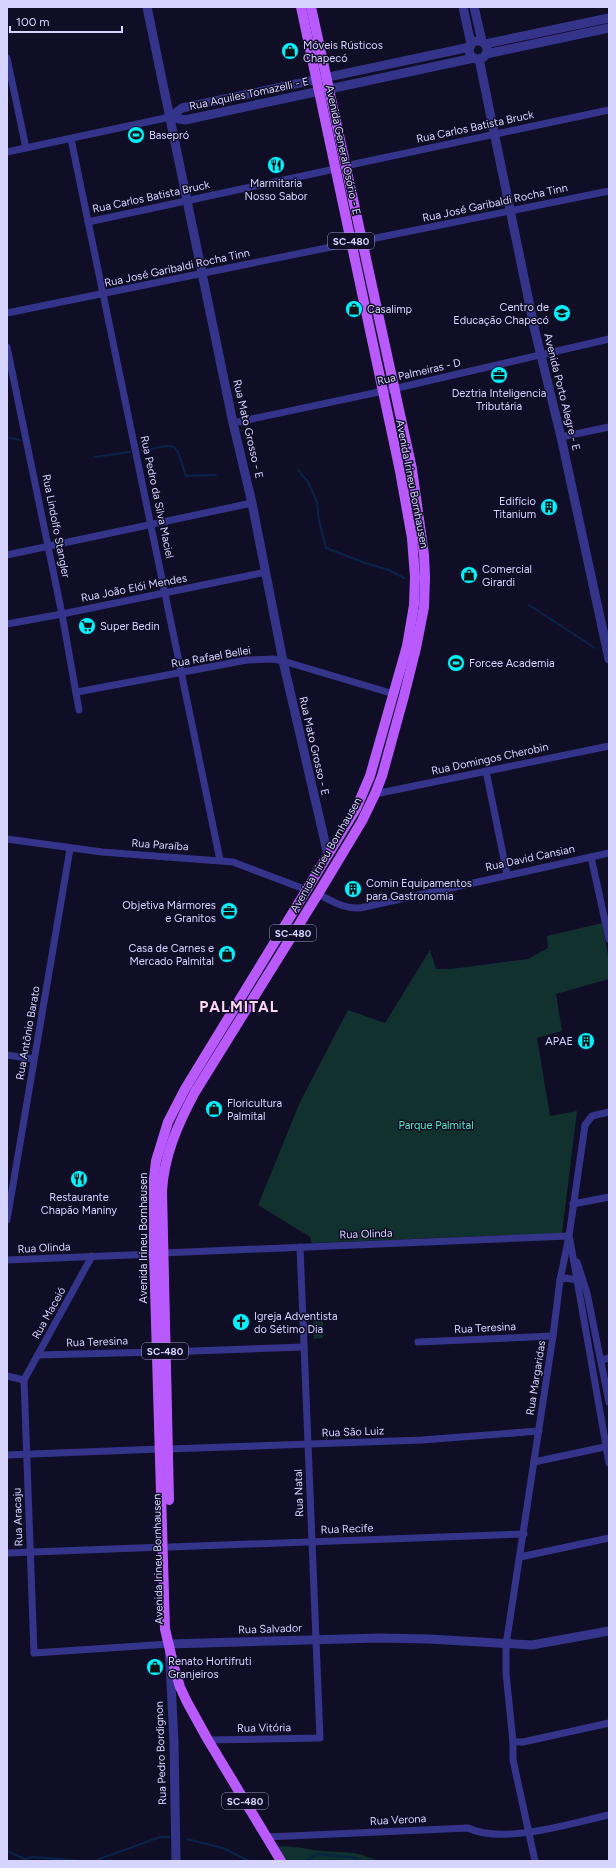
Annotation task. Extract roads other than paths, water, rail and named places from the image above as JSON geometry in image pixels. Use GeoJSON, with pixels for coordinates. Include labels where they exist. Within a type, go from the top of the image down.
{"type":"FeatureCollection","features":[{"type":"Feature","properties":{"kind":"main road","name":"Avenida General Osório - E"},"geometry":{"type":"LineString","coordinates":[[301,7],[324,90],[356,242],[367,319],[382,391]]}},
{"type":"Feature","properties":{"kind":"main road","name":"Avenida General Osório - E"},"geometry":{"type":"LineString","coordinates":[[311,7],[321,78]]}},
{"type":"Feature","properties":{"kind":"main road","name":"Avenida General Osório - E"},"geometry":{"type":"LineString","coordinates":[[356,242],[378,317],[394,389]]}},
{"type":"Feature","properties":{"kind":"main road"},"geometry":{"type":"LineString","coordinates":[[367,319],[378,317]]}},
{"type":"Feature","properties":{"kind":"main road","name":"Avenida Irineu Bornhausen"},"geometry":{"type":"LineString","coordinates":[[169,1644],[166,1629],[167,1547],[159,1254],[154,1178],[156,1161],[168,1122],[209,1047],[356,809],[416,648],[424,607],[425,577],[417,502],[394,389]]}},
{"type":"Feature","properties":{"kind":"main road","name":"Avenida Irineu Bornhausen"},"geometry":{"type":"LineString","coordinates":[[159,1254],[165,1162],[177,1126],[195,1092],[362,821],[382,776],[399,695],[411,626],[415,577],[412,538],[400,471],[382,391]]}},
{"type":"Feature","properties":{"kind":"main road"},"geometry":{"type":"LineString","coordinates":[[328,855],[337,862]]}},
{"type":"Feature","properties":{"kind":"main road","name":"SC-480"},"geometry":{"type":"LineString","coordinates":[[169,1644],[180,1687],[208,1740],[281,1861]]}},
{"type":"Feature","properties":{"kind":"street","name":"Rua Mato Grosso - E"},"geometry":{"type":"LineString","coordinates":[[147,7],[233,423],[252,503],[283,662],[328,855]]}},
{"type":"Feature","properties":{"kind":"street"},"geometry":{"type":"LineString","coordinates":[[463,7],[471,55],[480,57],[487,47],[484,43],[474,7]]}},
{"type":"Feature","properties":{"kind":"street"},"geometry":{"type":"LineString","coordinates":[[470,46],[474,42],[484,43],[609,18]]}},
{"type":"Feature","properties":{"kind":"street"},"geometry":{"type":"LineString","coordinates":[[561,28],[564,38]]}},
{"type":"Feature","properties":{"kind":"street","name":"Rua Aquiles Tomazelli - E"},"geometry":{"type":"LineString","coordinates":[[7,152],[170,117],[185,120],[609,28]]}},
{"type":"Feature","properties":{"kind":"street","name":"Rua Aquiles Tomazelli - E"},"geometry":{"type":"LineString","coordinates":[[170,117],[182,108],[470,46]]}},
{"type":"Feature","properties":{"kind":"street","name":"Avenida Porto Alegre - E"},"geometry":{"type":"LineString","coordinates":[[480,57],[510,211],[609,659]]}},
{"type":"Feature","properties":{"kind":"street"},"geometry":{"type":"LineString","coordinates":[[7,58],[26,148]]}},
{"type":"Feature","properties":{"kind":"street"},"geometry":{"type":"LineString","coordinates":[[406,60],[408,72]]}},
{"type":"Feature","properties":{"kind":"street"},"geometry":{"type":"LineString","coordinates":[[241,95],[244,107]]}},
{"type":"Feature","properties":{"kind":"street","name":"Rua Carlos Batista Bruck"},"geometry":{"type":"LineString","coordinates":[[88,222],[609,110]]}},
{"type":"Feature","properties":{"kind":"street","name":"Rua Pedro da Silva Maciel"},"geometry":{"type":"LineString","coordinates":[[71,139],[220,860]]}},
{"type":"Feature","properties":{"kind":"street","name":"Rua José Garibaldi Rocha Tinn"},"geometry":{"type":"LineString","coordinates":[[7,313],[609,191]]}},
{"type":"Feature","properties":{"kind":"street","name":"Rua Palmeiras - D"},"geometry":{"type":"LineString","coordinates":[[233,423],[394,389],[609,339]]}},
{"type":"Feature","properties":{"kind":"street","name":"Rua Lindolfo Stangler"},"geometry":{"type":"LineString","coordinates":[[7,347],[49,546],[77,692],[79,710]]}},
{"type":"Feature","properties":{"kind":"street"},"geometry":{"type":"LineString","coordinates":[[561,437],[609,427]]}},
{"type":"Feature","properties":{"kind":"street"},"geometry":{"type":"LineString","coordinates":[[7,555],[252,503]]}},
{"type":"Feature","properties":{"kind":"street","name":"Rua João Elói Mendes"},"geometry":{"type":"LineString","coordinates":[[7,624],[165,594],[266,572]]}},
{"type":"Feature","properties":{"kind":"street","name":"Rua Rafael Bellei"},"geometry":{"type":"LineString","coordinates":[[77,692],[182,674],[247,660],[273,659],[399,695]]}},
{"type":"Feature","properties":{"kind":"street","name":"Rua Domingos Cherobin"},"geometry":{"type":"LineString","coordinates":[[375,794],[609,746]]}},
{"type":"Feature","properties":{"kind":"street"},"geometry":{"type":"LineString","coordinates":[[486,771],[507,874]]}},
{"type":"Feature","properties":{"kind":"street","name":"Rua Paraíba"},"geometry":{"type":"LineString","coordinates":[[7,839],[70,849],[233,862],[307,890]]}},
{"type":"Feature","properties":{"kind":"street","name":"Rua Antônio Barato"},"geometry":{"type":"LineString","coordinates":[[7,1220],[70,849]]}},
{"type":"Feature","properties":{"kind":"street","name":"Rua David Cansian"},"geometry":{"type":"LineString","coordinates":[[318,894],[340,905],[351,908],[360,908],[507,874],[609,853]]}},
{"type":"Feature","properties":{"kind":"street"},"geometry":{"type":"LineString","coordinates":[[591,857],[609,939]]}},
{"type":"Feature","properties":{"kind":"street"},"geometry":{"type":"LineString","coordinates":[[7,1054],[34,1059]]}},
{"type":"Feature","properties":{"kind":"street","name":"Rua Margaridas"},"geometry":{"type":"LineString","coordinates":[[535,1861],[513,1760],[513,1742],[507,1695],[506,1645],[554,1336],[560,1280],[569,1236],[585,1125],[592,1116],[609,1112]]}},
{"type":"Feature","properties":{"kind":"street"},"geometry":{"type":"LineString","coordinates":[[573,1204],[609,1197]]}},
{"type":"Feature","properties":{"kind":"street"},"geometry":{"type":"LineString","coordinates":[[569,1236],[609,1463]]}},
{"type":"Feature","properties":{"kind":"street"},"geometry":{"type":"LineString","coordinates":[[569,1236],[588,1293],[609,1402]]}},
{"type":"Feature","properties":{"kind":"street","name":"Rua Olinda"},"geometry":{"type":"LineString","coordinates":[[7,1260],[569,1236]]}},
{"type":"Feature","properties":{"kind":"street","name":"Rua Natal"},"geometry":{"type":"LineString","coordinates":[[300,1247],[320,1738]]}},
{"type":"Feature","properties":{"kind":"street","name":"Rua Maceió"},"geometry":{"type":"LineString","coordinates":[[24,1380],[92,1256]]}},
{"type":"Feature","properties":{"kind":"street"},"geometry":{"type":"LineString","coordinates":[[560,1280],[566,1278],[577,1280]]}},
{"type":"Feature","properties":{"kind":"street","name":"Rua Teresina"},"geometry":{"type":"LineString","coordinates":[[418,1342],[554,1336]]}},
{"type":"Feature","properties":{"kind":"street","name":"Rua Teresina"},"geometry":{"type":"LineString","coordinates":[[38,1355],[304,1346]]}},
{"type":"Feature","properties":{"kind":"street"},"geometry":{"type":"LineString","coordinates":[[601,1360],[609,1358]]}},
{"type":"Feature","properties":{"kind":"street"},"geometry":{"type":"LineString","coordinates":[[7,1376],[24,1380]]}},
{"type":"Feature","properties":{"kind":"street","name":"Rua Aracaju"},"geometry":{"type":"LineString","coordinates":[[24,1380],[34,1653]]}},
{"type":"Feature","properties":{"kind":"street","name":"Rua São Luiz"},"geometry":{"type":"LineString","coordinates":[[7,1455],[422,1440],[539,1431]]}},
{"type":"Feature","properties":{"kind":"street"},"geometry":{"type":"LineString","coordinates":[[534,1462],[607,1446]]}},
{"type":"Feature","properties":{"kind":"street","name":"Rua Recife"},"geometry":{"type":"LineString","coordinates":[[7,1553],[524,1534]]}},
{"type":"Feature","properties":{"kind":"street"},"geometry":{"type":"LineString","coordinates":[[520,1557],[609,1538]]}},
{"type":"Feature","properties":{"kind":"street","name":"Rua Salvador"},"geometry":{"type":"LineString","coordinates":[[34,1653],[169,1644],[316,1640],[422,1639],[506,1645],[532,1645],[609,1631]]}},
{"type":"Feature","properties":{"kind":"street","name":"Rua Pedro Bordignon"},"geometry":{"type":"LineString","coordinates":[[169,1644],[174,1742],[176,1861]]}},
{"type":"Feature","properties":{"kind":"street"},"geometry":{"type":"LineString","coordinates":[[513,1742],[523,1742],[609,1723]]}},
{"type":"Feature","properties":{"kind":"street","name":"Rua Vitória"},"geometry":{"type":"LineString","coordinates":[[208,1740],[320,1738]]}},
{"type":"Feature","properties":{"kind":"street","name":"Rua Verona"},"geometry":{"type":"LineString","coordinates":[[267,1837],[468,1828],[478,1833],[496,1835],[528,1832],[609,1815]]}},
{"type":"Feature","properties":{"kind":"waterway"},"geometry":{"type":"LineString","coordinates":[[7,437],[20,440]]}},
{"type":"Feature","properties":{"kind":"waterway"},"geometry":{"type":"LineString","coordinates":[[141,451],[166,446],[174,447],[178,452],[186,476],[216,475]]}},
{"type":"Feature","properties":{"kind":"waterway"},"geometry":{"type":"LineString","coordinates":[[95,457],[130,452]]}},
{"type":"Feature","properties":{"kind":"waterway"},"geometry":{"type":"LineString","coordinates":[[298,470],[308,482],[317,502],[319,521],[326,548],[365,563],[389,570],[404,578]]}},
{"type":"Feature","properties":{"kind":"waterway"},"geometry":{"type":"LineString","coordinates":[[529,605],[595,648]]}},
{"type":"Feature","properties":{"kind":"waterway"},"geometry":{"type":"LineString","coordinates":[[94,1861],[160,1837],[169,1837]]}},
{"type":"Feature","properties":{"kind":"waterway"},"geometry":{"type":"LineString","coordinates":[[187,1839],[223,1848],[249,1861]]}},
{"type":"Feature","properties":{"kind":"waterway"},"geometry":{"type":"LineString","coordinates":[[7,1851],[25,1859],[33,1857],[82,1861]]}},
{"type":"Feature","properties":{"kind":"waterway"},"geometry":{"type":"LineString","coordinates":[[306,1861],[317,1854],[357,1858],[359,1861]]}},
{"type":"Feature","properties":{"kind":"place","name":"Móveis Rústicos Chapecó"},"geometry":{"type":"Point","coordinates":[290,51]}},
{"type":"Feature","properties":{"kind":"place","name":"Basepró"},"geometry":{"type":"Point","coordinates":[136,135]}},
{"type":"Feature","properties":{"kind":"place","name":"Marmitaria Nosso Sabor"},"geometry":{"type":"Point","coordinates":[276,165]}},
{"type":"Feature","properties":{"kind":"place","name":"Casalimp"},"geometry":{"type":"Point","coordinates":[354,309]}},
{"type":"Feature","properties":{"kind":"place","name":"Centro de Educação Chapecó"},"geometry":{"type":"Point","coordinates":[562,313]}},
{"type":"Feature","properties":{"kind":"place","name":"Deztria Inteligencia Tributária"},"geometry":{"type":"Point","coordinates":[499,375]}},
{"type":"Feature","properties":{"kind":"place","name":"Edifício Titanium"},"geometry":{"type":"Point","coordinates":[549,507]}},
{"type":"Feature","properties":{"kind":"place","name":"Comercial Girardi"},"geometry":{"type":"Point","coordinates":[469,575]}},
{"type":"Feature","properties":{"kind":"place","name":"Super Bedin"},"geometry":{"type":"Point","coordinates":[87,626]}},
{"type":"Feature","properties":{"kind":"place","name":"Forcee Academia"},"geometry":{"type":"Point","coordinates":[456,663]}},
{"type":"Feature","properties":{"kind":"place","name":"Comin Equipamentos para Gastronomia"},"geometry":{"type":"Point","coordinates":[353,889]}},
{"type":"Feature","properties":{"kind":"place","name":"Objetiva Mármores e Granitos"},"geometry":{"type":"Point","coordinates":[229,911]}},
{"type":"Feature","properties":{"kind":"place","name":"Casa de Carnes e Mercado Palmital"},"geometry":{"type":"Point","coordinates":[227,954]}},
{"type":"Feature","properties":{"kind":"place","name":"APAE"},"geometry":{"type":"Point","coordinates":[586,1041]}},
{"type":"Feature","properties":{"kind":"place","name":"Floricultura Palmital"},"geometry":{"type":"Point","coordinates":[214,1109]}},
{"type":"Feature","properties":{"kind":"place","name":"Restaurante Chapão Maniny"},"geometry":{"type":"Point","coordinates":[79,1179]}},
{"type":"Feature","properties":{"kind":"place","name":"Igreja Adventista do Sétimo Dia"},"geometry":{"type":"Point","coordinates":[241,1322]}},
{"type":"Feature","properties":{"kind":"place","name":"Renato Hortifruti Granjeiros"},"geometry":{"type":"Point","coordinates":[155,1667]}},
{"type":"Feature","properties":{"kind":"district","name":"PALMITAL"},"geometry":{"type":"Point","coordinates":[239,1007]}},
{"type":"Feature","properties":{"kind":"park label","name":"Parque Palmital"},"geometry":{"type":"Point","coordinates":[436,1125]}}]}
